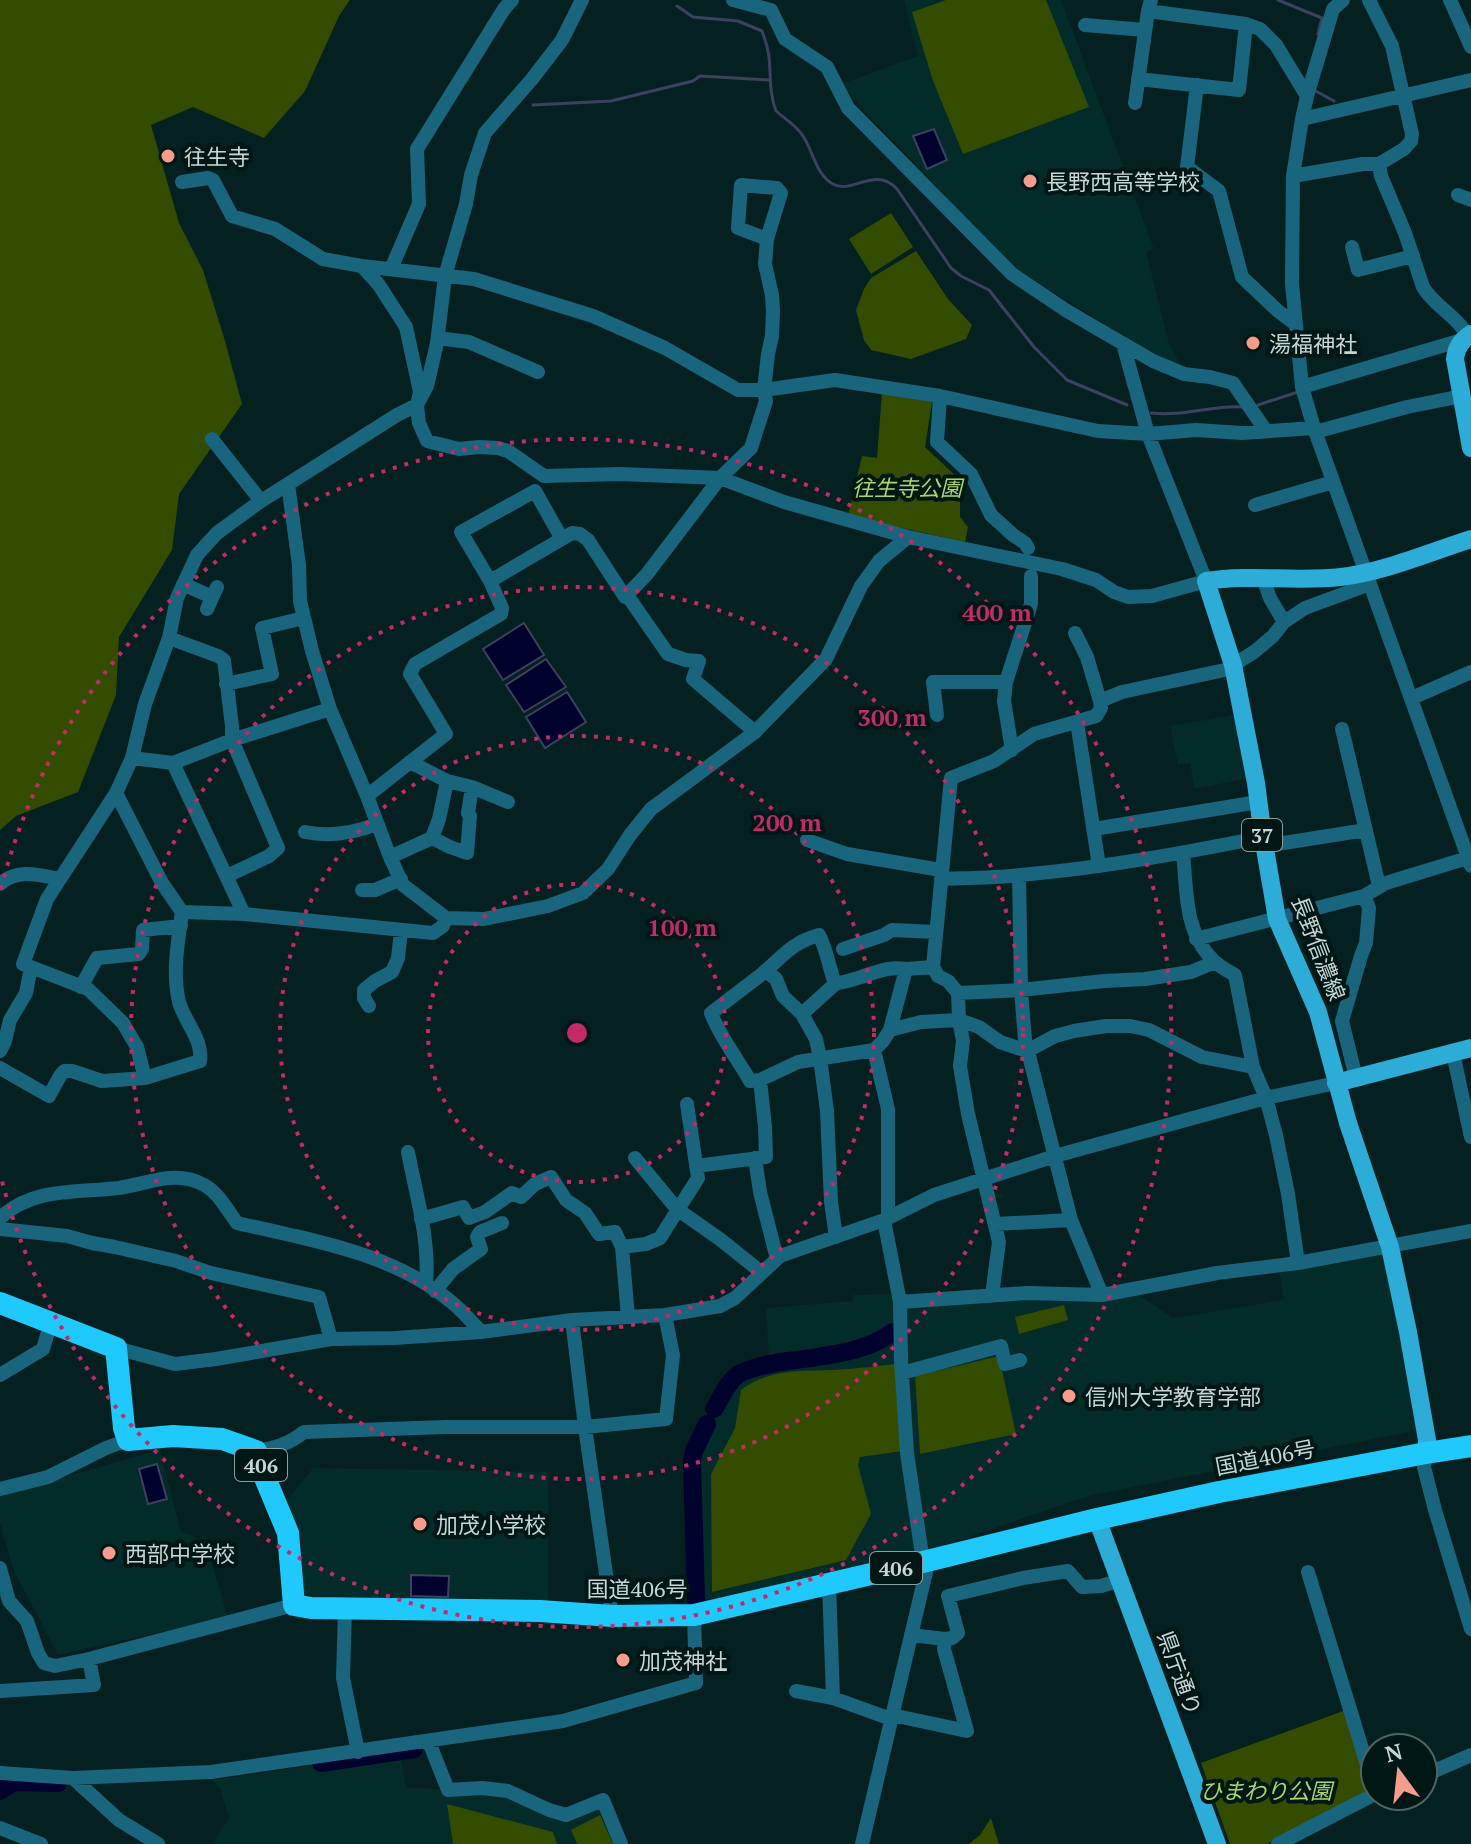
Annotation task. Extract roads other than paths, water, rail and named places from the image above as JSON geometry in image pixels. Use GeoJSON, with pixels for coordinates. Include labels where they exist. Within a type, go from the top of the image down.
{"type":"FeatureCollection","features":[{"type":"Feature","properties":{"kind":"highway"},"geometry":{"type":"LineString","coordinates":[[0,1303],[116,1348],[124,1428],[128,1440]]}},
{"type":"Feature","properties":{"kind":"highway","name":"406"},"geometry":{"type":"LineString","coordinates":[[128,1440],[205,1437],[222,1439],[256,1451],[288,1533],[294,1605]]}},
{"type":"Feature","properties":{"kind":"highway","name":"国道406号"},"geometry":{"type":"LineString","coordinates":[[294,1605],[345,1609],[540,1611],[612,1616],[694,1615],[1219,1492],[1471,1446]]}},
{"type":"Feature","properties":{"kind":"main road"},"geometry":{"type":"LineString","coordinates":[[1467,337],[1456,352],[1455,359],[1471,448]]}},
{"type":"Feature","properties":{"kind":"main road"},"geometry":{"type":"LineString","coordinates":[[1206,581],[1229,578],[1368,578],[1471,539]]}},
{"type":"Feature","properties":{"kind":"main road","name":"長野信濃線"},"geometry":{"type":"LineString","coordinates":[[1206,581],[1233,667],[1277,919],[1318,1012],[1336,1083],[1390,1247],[1427,1440],[1426,1453]]}},
{"type":"Feature","properties":{"kind":"main road"},"geometry":{"type":"LineString","coordinates":[[1336,1083],[1462,1051]]}},
{"type":"Feature","properties":{"kind":"main road","name":"県庁通り"},"geometry":{"type":"LineString","coordinates":[[1097,1519],[1217,1844]]}},
{"type":"Feature","properties":{"kind":"street"},"geometry":{"type":"LineString","coordinates":[[391,269],[419,204],[417,149],[512,0]]}},
{"type":"Feature","properties":{"kind":"street"},"geometry":{"type":"LineString","coordinates":[[0,1051],[5,1041],[5,1018],[26,993],[27,966],[47,899],[116,793],[132,758],[145,704],[169,638],[177,598],[197,555],[217,533],[261,501],[417,405],[427,386],[438,338],[445,276],[485,133],[562,40],[582,0]]}},
{"type":"Feature","properties":{"kind":"street"},"geometry":{"type":"LineString","coordinates":[[733,0],[771,10],[785,39],[827,67],[848,108],[1012,274],[1067,311],[1153,361],[1184,374],[1233,383],[1266,431]]}},
{"type":"Feature","properties":{"kind":"street"},"geometry":{"type":"LineString","coordinates":[[1293,176],[1379,164],[1404,149],[1411,141],[1392,46],[1369,0]]}},
{"type":"Feature","properties":{"kind":"street"},"geometry":{"type":"LineString","coordinates":[[1450,0],[1471,47]]}},
{"type":"Feature","properties":{"kind":"street"},"geometry":{"type":"LineString","coordinates":[[1196,939],[1364,896],[1379,886],[1470,860],[1314,430],[1302,387],[1294,323],[1291,248],[1293,176],[1307,96],[1335,3]]}},
{"type":"Feature","properties":{"kind":"street"},"geometry":{"type":"LineString","coordinates":[[1135,103],[1149,6],[1260,29],[1276,45],[1307,96]]}},
{"type":"Feature","properties":{"kind":"street"},"geometry":{"type":"LineString","coordinates":[[1138,79],[1239,90],[1246,24]]}},
{"type":"Feature","properties":{"kind":"street"},"geometry":{"type":"LineString","coordinates":[[1085,25],[1145,30]]}},
{"type":"Feature","properties":{"kind":"street"},"geometry":{"type":"LineString","coordinates":[[1302,119],[1471,80]]}},
{"type":"Feature","properties":{"kind":"street"},"geometry":{"type":"LineString","coordinates":[[1197,85],[1187,167],[1219,191],[1242,277],[1294,323]]}},
{"type":"Feature","properties":{"kind":"street"},"geometry":{"type":"LineString","coordinates":[[1302,387],[1467,337],[1465,330],[1447,311],[1428,296],[1379,164]]}},
{"type":"Feature","properties":{"kind":"street"},"geometry":{"type":"LineString","coordinates":[[182,182],[213,180],[232,216],[275,229],[323,259],[474,279],[593,316],[665,348],[738,390],[764,390],[835,380],[940,396],[1098,431],[1148,434],[1196,430],[1242,433],[1314,430],[1462,396]]}},
{"type":"Feature","properties":{"kind":"street"},"geometry":{"type":"LineString","coordinates":[[625,597],[647,574],[720,478],[751,448],[766,401],[764,390],[772,325],[772,295],[765,264],[767,239]]}},
{"type":"Feature","properties":{"kind":"street"},"geometry":{"type":"LineString","coordinates":[[1352,247],[1358,270],[1413,256]]}},
{"type":"Feature","properties":{"kind":"street"},"geometry":{"type":"LineString","coordinates":[[362,266],[379,285],[406,327],[420,392],[417,405],[419,423],[427,441],[459,449],[498,448],[508,451],[544,476],[620,474],[720,478],[784,502],[908,537],[1062,569],[1096,580],[1128,597],[1152,596],[1206,581],[1148,434],[1123,344]]}},
{"type":"Feature","properties":{"kind":"street"},"geometry":{"type":"LineString","coordinates":[[438,338],[469,342],[538,372]]}},
{"type":"Feature","properties":{"kind":"street"},"geometry":{"type":"LineString","coordinates":[[940,396],[937,442],[971,474],[991,515],[1028,548]]}},
{"type":"Feature","properties":{"kind":"street"},"geometry":{"type":"LineString","coordinates":[[212,439],[261,501]]}},
{"type":"Feature","properties":{"kind":"street"},"geometry":{"type":"LineString","coordinates":[[1255,505],[1333,482]]}},
{"type":"Feature","properties":{"kind":"street"},"geometry":{"type":"LineString","coordinates":[[288,484],[299,565],[300,601],[330,709],[403,885],[446,918],[484,919],[548,906],[583,893],[608,869],[651,809],[755,732],[826,659],[861,586],[879,561],[908,537]]}},
{"type":"Feature","properties":{"kind":"street"},"geometry":{"type":"LineString","coordinates":[[367,796],[446,734],[410,674],[415,664],[501,614],[502,608],[490,581],[461,532],[535,491],[562,539]]}},
{"type":"Feature","properties":{"kind":"street"},"geometry":{"type":"LineString","coordinates":[[490,581],[572,533],[580,534],[588,540],[625,597],[629,598],[668,654],[699,661],[693,679],[755,732]]}},
{"type":"Feature","properties":{"kind":"street"},"geometry":{"type":"LineString","coordinates":[[1012,750],[1004,701],[1006,682],[1031,604],[1031,576]]}},
{"type":"Feature","properties":{"kind":"street"},"geometry":{"type":"LineString","coordinates":[[1263,578],[1284,622]]}},
{"type":"Feature","properties":{"kind":"street"},"geometry":{"type":"LineString","coordinates":[[1100,701],[1122,692],[1233,667],[1254,652],[1284,622],[1305,608],[1368,578]]}},
{"type":"Feature","properties":{"kind":"street"},"geometry":{"type":"LineString","coordinates":[[183,584],[212,598]]}},
{"type":"Feature","properties":{"kind":"street"},"geometry":{"type":"LineString","coordinates":[[226,684],[272,674],[262,628],[304,618]]}},
{"type":"Feature","properties":{"kind":"street"},"geometry":{"type":"LineString","coordinates":[[992,1295],[999,1242],[968,1114],[960,1066],[963,1041],[958,993],[948,981],[938,976],[933,967],[951,778],[994,761],[1034,734],[1096,716],[1101,708],[1100,701],[1087,657],[1075,633]]}},
{"type":"Feature","properties":{"kind":"street"},"geometry":{"type":"LineString","coordinates":[[169,638],[224,660],[232,740],[278,848],[269,856],[227,876]]}},
{"type":"Feature","properties":{"kind":"street"},"geometry":{"type":"LineString","coordinates":[[1412,698],[1471,672]]}},
{"type":"Feature","properties":{"kind":"street"},"geometry":{"type":"LineString","coordinates":[[937,715],[933,682],[1006,682]]}},
{"type":"Feature","properties":{"kind":"street"},"geometry":{"type":"LineString","coordinates":[[132,758],[173,763],[232,740],[330,709]]}},
{"type":"Feature","properties":{"kind":"street"},"geometry":{"type":"LineString","coordinates":[[1077,722],[1099,866]]}},
{"type":"Feature","properties":{"kind":"street"},"geometry":{"type":"LineString","coordinates":[[1342,729],[1379,886]]}},
{"type":"Feature","properties":{"kind":"street"},"geometry":{"type":"LineString","coordinates":[[410,762],[447,781],[472,787],[508,802]]}},
{"type":"Feature","properties":{"kind":"street"},"geometry":{"type":"LineString","coordinates":[[173,763],[244,914]]}},
{"type":"Feature","properties":{"kind":"street"},"geometry":{"type":"LineString","coordinates":[[390,857],[432,838],[447,781]]}},
{"type":"Feature","properties":{"kind":"street"},"geometry":{"type":"LineString","coordinates":[[432,838],[467,853],[472,787]]}},
{"type":"Feature","properties":{"kind":"street"},"geometry":{"type":"LineString","coordinates":[[0,1068],[49,1096],[64,1071],[102,1081],[145,1078],[200,1061],[201,1050],[180,1003],[175,969],[182,919],[116,793]]}},
{"type":"Feature","properties":{"kind":"street"},"geometry":{"type":"LineString","coordinates":[[1094,829],[1258,802]]}},
{"type":"Feature","properties":{"kind":"street"},"geometry":{"type":"LineString","coordinates":[[305,832],[340,834],[377,824]]}},
{"type":"Feature","properties":{"kind":"street"},"geometry":{"type":"LineString","coordinates":[[807,840],[847,854],[941,874],[1019,875],[1366,830]]}},
{"type":"Feature","properties":{"kind":"street"},"geometry":{"type":"LineString","coordinates":[[1183,853],[1190,922],[1196,939],[1215,962],[1235,975],[1253,1067],[1276,1135],[1298,1263]]}},
{"type":"Feature","properties":{"kind":"street"},"geometry":{"type":"LineString","coordinates":[[0,884],[8,877],[27,873],[60,879]]}},
{"type":"Feature","properties":{"kind":"street"},"geometry":{"type":"LineString","coordinates":[[1019,875],[1021,990],[1027,1051],[1071,1220],[1102,1295]]}},
{"type":"Feature","properties":{"kind":"street"},"geometry":{"type":"LineString","coordinates":[[362,890],[375,890],[401,879]]}},
{"type":"Feature","properties":{"kind":"street"},"geometry":{"type":"LineString","coordinates":[[1356,1078],[1342,1021],[1366,943],[1369,908],[1364,896]]}},
{"type":"Feature","properties":{"kind":"street"},"geometry":{"type":"LineString","coordinates":[[81,987],[97,958],[139,954],[143,930],[182,919],[244,914],[433,933],[443,926],[446,918]]}},
{"type":"Feature","properties":{"kind":"street"},"geometry":{"type":"LineString","coordinates":[[843,949],[892,930],[936,932]]}},
{"type":"Feature","properties":{"kind":"street"},"geometry":{"type":"LineString","coordinates":[[369,1006],[364,990],[392,972],[398,958],[401,931]]}},
{"type":"Feature","properties":{"kind":"street"},"geometry":{"type":"LineString","coordinates":[[835,984],[826,948],[819,935],[790,948],[766,971],[711,1013],[717,1029],[750,1081],[760,1080],[798,1062],[874,1050],[890,1030],[906,969]]}},
{"type":"Feature","properties":{"kind":"street"},"geometry":{"type":"LineString","coordinates":[[958,993],[1145,979],[1191,972],[1215,962]]}},
{"type":"Feature","properties":{"kind":"street"},"geometry":{"type":"LineString","coordinates":[[27,966],[88,989],[123,1023],[137,1047],[145,1078]]}},
{"type":"Feature","properties":{"kind":"street"},"geometry":{"type":"LineString","coordinates":[[802,1014],[835,984],[863,977],[876,970],[933,967]]}},
{"type":"Feature","properties":{"kind":"street"},"geometry":{"type":"LineString","coordinates":[[766,971],[776,979],[783,996],[802,1014],[816,1039],[827,1111],[831,1202],[836,1237]]}},
{"type":"Feature","properties":{"kind":"street"},"geometry":{"type":"LineString","coordinates":[[890,1030],[921,1022],[959,1020],[979,1027],[1000,1042],[1027,1051],[1055,1036],[1074,1031],[1130,1026],[1149,1030],[1202,1057],[1253,1067]]}},
{"type":"Feature","properties":{"kind":"street"},"geometry":{"type":"LineString","coordinates":[[862,1844],[926,1572],[907,1453],[900,1302],[886,1219],[888,1109],[874,1050]]}},
{"type":"Feature","properties":{"kind":"street"},"geometry":{"type":"LineString","coordinates":[[1462,1051],[1471,1137]]}},
{"type":"Feature","properties":{"kind":"street"},"geometry":{"type":"LineString","coordinates":[[696,1166],[766,1157],[760,1080]]}},
{"type":"Feature","properties":{"kind":"street"},"geometry":{"type":"LineString","coordinates":[[116,1348],[175,1364],[331,1339],[481,1332],[572,1320],[665,1315],[720,1306],[735,1298],[777,1259],[886,1219],[934,1195],[1055,1156],[1266,1098],[1336,1083]]}},
{"type":"Feature","properties":{"kind":"street"},"geometry":{"type":"LineString","coordinates":[[622,1247],[646,1244],[660,1238],[698,1178],[687,1104]]}},
{"type":"Feature","properties":{"kind":"street"},"geometry":{"type":"LineString","coordinates":[[408,1152],[430,1287]]}},
{"type":"Feature","properties":{"kind":"street"},"geometry":{"type":"LineString","coordinates":[[635,1158],[677,1209],[761,1272]]}},
{"type":"Feature","properties":{"kind":"street"},"geometry":{"type":"LineString","coordinates":[[755,1158],[777,1259]]}},
{"type":"Feature","properties":{"kind":"street"},"geometry":{"type":"LineString","coordinates":[[0,1218],[18,1204],[60,1191],[120,1188],[167,1177],[184,1179],[204,1185],[216,1195],[237,1223],[365,1254],[430,1287],[455,1305],[481,1332]]}},
{"type":"Feature","properties":{"kind":"street"},"geometry":{"type":"LineString","coordinates":[[421,1219],[463,1207],[469,1218],[485,1212],[512,1193],[521,1197],[535,1184],[551,1177],[566,1200],[585,1213],[599,1234],[615,1232],[622,1247],[628,1317]]}},
{"type":"Feature","properties":{"kind":"street"},"geometry":{"type":"LineString","coordinates":[[995,1224],[1071,1220]]}},
{"type":"Feature","properties":{"kind":"street"},"geometry":{"type":"LineString","coordinates":[[430,1287],[481,1249],[477,1237],[480,1232],[502,1223]]}},
{"type":"Feature","properties":{"kind":"street"},"geometry":{"type":"LineString","coordinates":[[0,1229],[67,1236],[319,1297],[331,1339]]}},
{"type":"Feature","properties":{"kind":"street"},"geometry":{"type":"LineString","coordinates":[[900,1302],[1027,1293],[1102,1295],[1471,1231]]}},
{"type":"Feature","properties":{"kind":"street"},"geometry":{"type":"LineString","coordinates":[[256,1451],[292,1441],[304,1432],[460,1426],[585,1427],[666,1419],[673,1355],[665,1315]]}},
{"type":"Feature","properties":{"kind":"street"},"geometry":{"type":"LineString","coordinates":[[572,1320],[612,1616]]}},
{"type":"Feature","properties":{"kind":"street"},"geometry":{"type":"LineString","coordinates":[[0,1375],[43,1349],[51,1322]]}},
{"type":"Feature","properties":{"kind":"street"},"geometry":{"type":"LineString","coordinates":[[902,1373],[1001,1346],[1005,1364],[1020,1360]]}},
{"type":"Feature","properties":{"kind":"street"},"geometry":{"type":"LineString","coordinates":[[0,1489],[48,1477],[128,1440]]}},
{"type":"Feature","properties":{"kind":"street"},"geometry":{"type":"LineString","coordinates":[[1426,1453],[1424,1467],[1467,1604],[1471,1629]]}},
{"type":"Feature","properties":{"kind":"street"},"geometry":{"type":"LineString","coordinates":[[0,1568],[9,1601],[27,1621],[38,1653],[44,1663],[55,1666],[294,1605]]}},
{"type":"Feature","properties":{"kind":"street"},"geometry":{"type":"LineString","coordinates":[[911,1635],[945,1639],[958,1633],[948,1596],[1068,1571],[1082,1587],[1121,1580]]}},
{"type":"Feature","properties":{"kind":"street"},"geometry":{"type":"LineString","coordinates":[[1308,1572],[1359,1740]]}},
{"type":"Feature","properties":{"kind":"street"},"geometry":{"type":"LineString","coordinates":[[829,1584],[833,1698]]}},
{"type":"Feature","properties":{"kind":"street"},"geometry":{"type":"LineString","coordinates":[[345,1609],[343,1678],[358,1752]]}},
{"type":"Feature","properties":{"kind":"street"},"geometry":{"type":"LineString","coordinates":[[0,1773],[73,1778],[211,1772],[563,1721],[696,1683],[694,1615]]}},
{"type":"Feature","properties":{"kind":"street"},"geometry":{"type":"LineString","coordinates":[[796,1691],[833,1698],[892,1717],[967,1731],[944,1649],[945,1639]]}},
{"type":"Feature","properties":{"kind":"street"},"geometry":{"type":"LineString","coordinates":[[0,1691],[94,1685],[89,1659]]}},
{"type":"Feature","properties":{"kind":"street"},"geometry":{"type":"LineString","coordinates":[[429,1742],[448,1790],[482,1788],[508,1791],[566,1815],[603,1800],[621,1844]]}},
{"type":"Feature","properties":{"kind":"street"},"geometry":{"type":"LineString","coordinates":[[1439,1769],[1471,1755]]}},
{"type":"Feature","properties":{"kind":"street"},"geometry":{"type":"LineString","coordinates":[[73,1778],[119,1820],[158,1844]]}},
{"type":"Feature","properties":{"kind":"street"},"geometry":{"type":"LineString","coordinates":[[1278,1844],[1359,1801]]}},
{"type":"Feature","properties":{"kind":"street"},"geometry":{"type":"LineString","coordinates":[[0,1828],[41,1844]]}},
{"type":"Feature","properties":{"kind":"water"},"geometry":{"type":"Polygon","coordinates":[[[934,129],[947,160],[927,169],[913,136],[934,129]]]}},
{"type":"Feature","properties":{"kind":"water"},"geometry":{"type":"Polygon","coordinates":[[[524,623],[544,655],[503,680],[483,649],[524,623]]]}},
{"type":"Feature","properties":{"kind":"water"},"geometry":{"type":"Polygon","coordinates":[[[546,659],[566,687],[524,712],[506,685],[546,659]]]}},
{"type":"Feature","properties":{"kind":"water"},"geometry":{"type":"Polygon","coordinates":[[[567,692],[586,722],[545,748],[526,717],[567,692]]]}},
{"type":"Feature","properties":{"kind":"water"},"geometry":{"type":"Polygon","coordinates":[[[157,1464],[167,1499],[148,1504],[139,1469],[157,1464]]]}},
{"type":"Feature","properties":{"kind":"water"},"geometry":{"type":"Polygon","coordinates":[[[411,1575],[449,1576],[448,1597],[411,1596],[411,1575]]]}},
{"type":"Feature","properties":{"kind":"waterway"},"geometry":{"type":"LineString","coordinates":[[1278,0],[1322,18],[1318,34]]}},
{"type":"Feature","properties":{"kind":"waterway"},"geometry":{"type":"LineString","coordinates":[[677,6],[693,17],[738,21],[762,31],[769,54],[771,91],[776,111],[800,132],[827,180],[840,186],[872,180],[889,182],[951,268],[989,290],[1034,347],[1067,380],[1127,405]]}},
{"type":"Feature","properties":{"kind":"waterway"},"geometry":{"type":"LineString","coordinates":[[533,105],[611,101],[693,81],[700,76],[769,80]]}},
{"type":"Feature","properties":{"kind":"waterway"},"geometry":{"type":"LineString","coordinates":[[1312,89],[1334,101]]}},
{"type":"Feature","properties":{"kind":"waterway"},"geometry":{"type":"LineString","coordinates":[[1258,405],[1298,392]]}},
{"type":"Feature","properties":{"kind":"waterway"},"geometry":{"type":"LineString","coordinates":[[1151,413],[1243,407]]}},
{"type":"Feature","properties":{"kind":"waterway"},"geometry":{"type":"LineString","coordinates":[[714,1409],[731,1381],[739,1374],[759,1366],[854,1350],[893,1332]]}},
{"type":"Feature","properties":{"kind":"waterway"},"geometry":{"type":"LineString","coordinates":[[696,1599],[692,1462],[707,1424]]}},
{"type":"Feature","properties":{"kind":"waterway"},"geometry":{"type":"LineString","coordinates":[[321,1763],[414,1749]]}},
{"type":"Feature","properties":{"kind":"waterway"},"geometry":{"type":"LineString","coordinates":[[0,1791],[14,1782],[58,1783]]}},
{"type":"Feature","properties":{"kind":"place","name":"往生寺"},"geometry":{"type":"Point","coordinates":[168,156]}},
{"type":"Feature","properties":{"kind":"place","name":"長野西高等学校"},"geometry":{"type":"Point","coordinates":[1030,181]}},
{"type":"Feature","properties":{"kind":"place","name":"湯福神社"},"geometry":{"type":"Point","coordinates":[1253,343]}},
{"type":"Feature","properties":{"kind":"place","name":"信州大学教育学部"},"geometry":{"type":"Point","coordinates":[1069,1396]}},
{"type":"Feature","properties":{"kind":"place","name":"加茂小学校"},"geometry":{"type":"Point","coordinates":[420,1524]}},
{"type":"Feature","properties":{"kind":"place","name":"西部中学校"},"geometry":{"type":"Point","coordinates":[109,1553]}},
{"type":"Feature","properties":{"kind":"place","name":"加茂神社"},"geometry":{"type":"Point","coordinates":[623,1660]}},
{"type":"Feature","properties":{"kind":"park label","name":"往生寺公園"},"geometry":{"type":"Point","coordinates":[907,487]}},
{"type":"Feature","properties":{"kind":"park label","name":"ひまわり公園"},"geometry":{"type":"Point","coordinates":[1266,1790]}}]}
